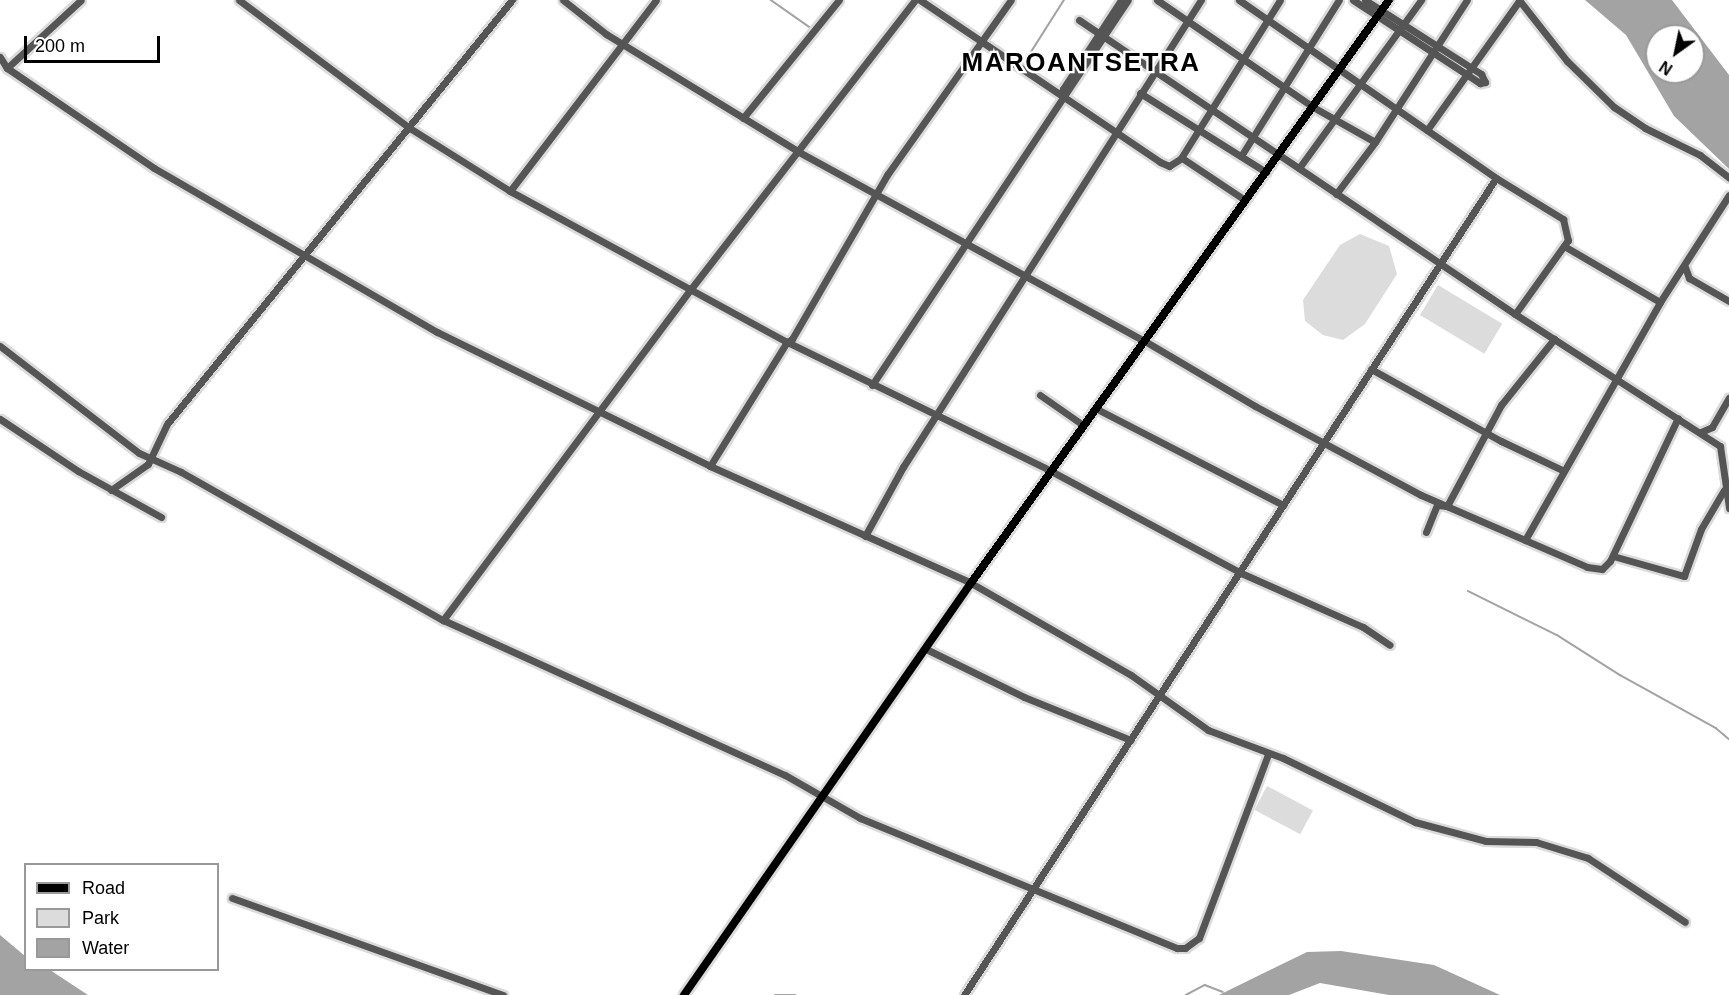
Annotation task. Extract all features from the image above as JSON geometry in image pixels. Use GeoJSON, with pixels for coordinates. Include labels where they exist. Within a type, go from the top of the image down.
{"type":"FeatureCollection","features":[{"type":"Feature","properties":{"kind":"main road"},"geometry":{"type":"LineString","coordinates":[[684,995],[821,796],[1143,340],[1389,0]]}},
{"type":"Feature","properties":{"kind":"street"},"geometry":{"type":"LineString","coordinates":[[7,68],[81,0]]}},
{"type":"Feature","properties":{"kind":"street"},"geometry":{"type":"LineString","coordinates":[[239,0],[408,127],[510,191],[787,342],[1051,471],[1241,573],[1363,627],[1390,645]]}},
{"type":"Feature","properties":{"kind":"street"},"geometry":{"type":"LineString","coordinates":[[111,490],[131,479],[152,457],[167,424],[513,0]]}},
{"type":"Feature","properties":{"kind":"street"},"geometry":{"type":"LineString","coordinates":[[563,0],[624,44],[799,152],[1025,279],[1143,340],[1323,442],[1447,506],[1587,567],[1604,568],[1613,556],[1678,418]]}},
{"type":"Feature","properties":{"kind":"street"},"geometry":{"type":"LineString","coordinates":[[510,191],[656,0]]}},
{"type":"Feature","properties":{"kind":"street"},"geometry":{"type":"LineString","coordinates":[[743,118],[839,0]]}},
{"type":"Feature","properties":{"kind":"street"},"geometry":{"type":"LineString","coordinates":[[443,620],[601,413],[690,290],[918,0],[1166,165],[1174,165],[1181,158],[1280,0]]}},
{"type":"Feature","properties":{"kind":"street"},"geometry":{"type":"LineString","coordinates":[[710,466],[787,342],[792,339],[875,194],[980,41],[1011,0]]}},
{"type":"Feature","properties":{"kind":"street"},"geometry":{"type":"LineString","coordinates":[[872,385],[1102,34],[1121,0]]}},
{"type":"Feature","properties":{"kind":"street"},"geometry":{"type":"LineString","coordinates":[[1102,34],[1128,0]]}},
{"type":"Feature","properties":{"kind":"street"},"geometry":{"type":"LineString","coordinates":[[1157,0],[1313,107],[1336,117],[1375,142]]}},
{"type":"Feature","properties":{"kind":"street"},"geometry":{"type":"LineString","coordinates":[[865,536],[937,415],[1025,279],[1154,70],[1201,0]]}},
{"type":"Feature","properties":{"kind":"street"},"geometry":{"type":"LineString","coordinates":[[1239,0],[1361,81],[1496,178],[1563,219],[1569,234],[1564,246],[1515,314]]}},
{"type":"Feature","properties":{"kind":"street"},"geometry":{"type":"LineString","coordinates":[[1241,156],[1311,49],[1339,0]]}},
{"type":"Feature","properties":{"kind":"street"},"geometry":{"type":"LineString","coordinates":[[1353,0],[1380,13]]}},
{"type":"Feature","properties":{"kind":"street"},"geometry":{"type":"LineString","coordinates":[[1365,0],[1400,27],[1469,71]]}},
{"type":"Feature","properties":{"kind":"street"},"geometry":{"type":"LineString","coordinates":[[1299,168],[1421,0]]}},
{"type":"Feature","properties":{"kind":"street"},"geometry":{"type":"LineString","coordinates":[[1335,194],[1375,142],[1467,0]]}},
{"type":"Feature","properties":{"kind":"street"},"geometry":{"type":"LineString","coordinates":[[1427,130],[1519,0],[1560,53],[1614,107],[1652,132],[1700,155],[1729,178]]}},
{"type":"Feature","properties":{"kind":"street"},"geometry":{"type":"LineString","coordinates":[[1079,20],[1280,153],[1335,194],[1515,314],[1720,446],[1724,490],[1729,508]]}},
{"type":"Feature","properties":{"kind":"street"},"geometry":{"type":"LineString","coordinates":[[0,57],[7,68],[154,168],[436,332],[710,466],[971,583],[1114,665],[1208,730],[1268,754],[1415,822],[1486,841],[1536,842],[1588,858],[1685,922]]}},
{"type":"Feature","properties":{"kind":"street"},"geometry":{"type":"LineString","coordinates":[[1140,93],[1266,172]]}},
{"type":"Feature","properties":{"kind":"street"},"geometry":{"type":"LineString","coordinates":[[1181,158],[1245,200]]}},
{"type":"Feature","properties":{"kind":"street"},"geometry":{"type":"LineString","coordinates":[[964,995],[1241,573],[1282,505],[1496,178]]}},
{"type":"Feature","properties":{"kind":"street"},"geometry":{"type":"LineString","coordinates":[[1525,540],[1562,470],[1660,302],[1729,195]]}},
{"type":"Feature","properties":{"kind":"street"},"geometry":{"type":"LineString","coordinates":[[1564,246],[1660,302]]}},
{"type":"Feature","properties":{"kind":"street"},"geometry":{"type":"LineString","coordinates":[[1686,265],[1686,276],[1729,301]]}},
{"type":"Feature","properties":{"kind":"street"},"geometry":{"type":"LineString","coordinates":[[1447,506],[1501,405],[1554,339]]}},
{"type":"Feature","properties":{"kind":"street"},"geometry":{"type":"LineString","coordinates":[[0,346],[79,410],[139,453],[152,457],[443,620],[785,775],[860,818],[954,859],[1035,887],[1177,948],[1190,945],[1199,938],[1268,754]]}},
{"type":"Feature","properties":{"kind":"street"},"geometry":{"type":"LineString","coordinates":[[1371,369],[1485,432],[1562,470]]}},
{"type":"Feature","properties":{"kind":"street"},"geometry":{"type":"LineString","coordinates":[[1040,394],[1083,425]]}},
{"type":"Feature","properties":{"kind":"street"},"geometry":{"type":"LineString","coordinates":[[1701,432],[1712,427],[1729,398]]}},
{"type":"Feature","properties":{"kind":"street"},"geometry":{"type":"LineString","coordinates":[[1095,408],[1282,505]]}},
{"type":"Feature","properties":{"kind":"street"},"geometry":{"type":"LineString","coordinates":[[0,419],[111,490],[161,517]]}},
{"type":"Feature","properties":{"kind":"street"},"geometry":{"type":"LineString","coordinates":[[1613,556],[1674,576],[1684,575],[1700,531],[1724,490]]}},
{"type":"Feature","properties":{"kind":"street"},"geometry":{"type":"LineString","coordinates":[[1426,532],[1437,506],[1447,506]]}},
{"type":"Feature","properties":{"kind":"street"},"geometry":{"type":"LineString","coordinates":[[926,649],[1023,696],[1131,740]]}},
{"type":"Feature","properties":{"kind":"street"},"geometry":{"type":"LineString","coordinates":[[232,897],[503,995]]}},
{"type":"Feature","properties":{"kind":"green space"},"geometry":{"type":"Polygon","coordinates":[[[1360,234],[1389,246],[1397,274],[1365,324],[1343,340],[1323,335],[1305,321],[1303,300],[1340,245],[1360,234]]]}},
{"type":"Feature","properties":{"kind":"green space"},"geometry":{"type":"Polygon","coordinates":[[[1438,285],[1502,324],[1484,354],[1420,315],[1438,285]]]}},
{"type":"Feature","properties":{"kind":"green space"},"geometry":{"type":"Polygon","coordinates":[[[1267,786],[1313,810],[1300,834],[1254,810],[1267,786]]]}},
{"type":"Feature","properties":{"kind":"water"},"geometry":{"type":"Polygon","coordinates":[[[1585,0],[1672,0],[1690,24],[1645,24],[1645,67],[1626,35],[1585,0]]]}},
{"type":"Feature","properties":{"kind":"water"},"geometry":{"type":"Polygon","coordinates":[[[1705,43],[1729,75],[1729,169],[1674,116],[1655,84],[1705,84],[1705,43]]]}},
{"type":"Feature","properties":{"kind":"water"},"geometry":{"type":"Polygon","coordinates":[[[0,935],[24,955],[24,971],[52,971],[88,995],[0,995],[0,935]]]}},
{"type":"Feature","properties":{"kind":"water"},"geometry":{"type":"Polygon","coordinates":[[[1341,951],[1434,965],[1500,995],[1389,995],[1320,983],[1289,995],[1219,995],[1307,952],[1341,951]]]}},
{"type":"Feature","properties":{"kind":"waterway"},"geometry":{"type":"LineString","coordinates":[[771,0],[811,28]]}},
{"type":"Feature","properties":{"kind":"waterway"},"geometry":{"type":"LineString","coordinates":[[1031,52],[1064,0]]}},
{"type":"Feature","properties":{"kind":"waterway"},"geometry":{"type":"LineString","coordinates":[[1468,591],[1557,635],[1620,675],[1716,728],[1729,739]]}},
{"type":"Feature","properties":{"kind":"waterway"},"geometry":{"type":"LineString","coordinates":[[1186,995],[1205,985],[1223,992]]}},
{"type":"Feature","properties":{"kind":"waterway"},"geometry":{"type":"LineString","coordinates":[[775,995],[795,995]]}},
{"type":"Feature","properties":{"kind":"district","name":"MAROANTSETRA"},"geometry":{"type":"Point","coordinates":[1081,63]}}]}
